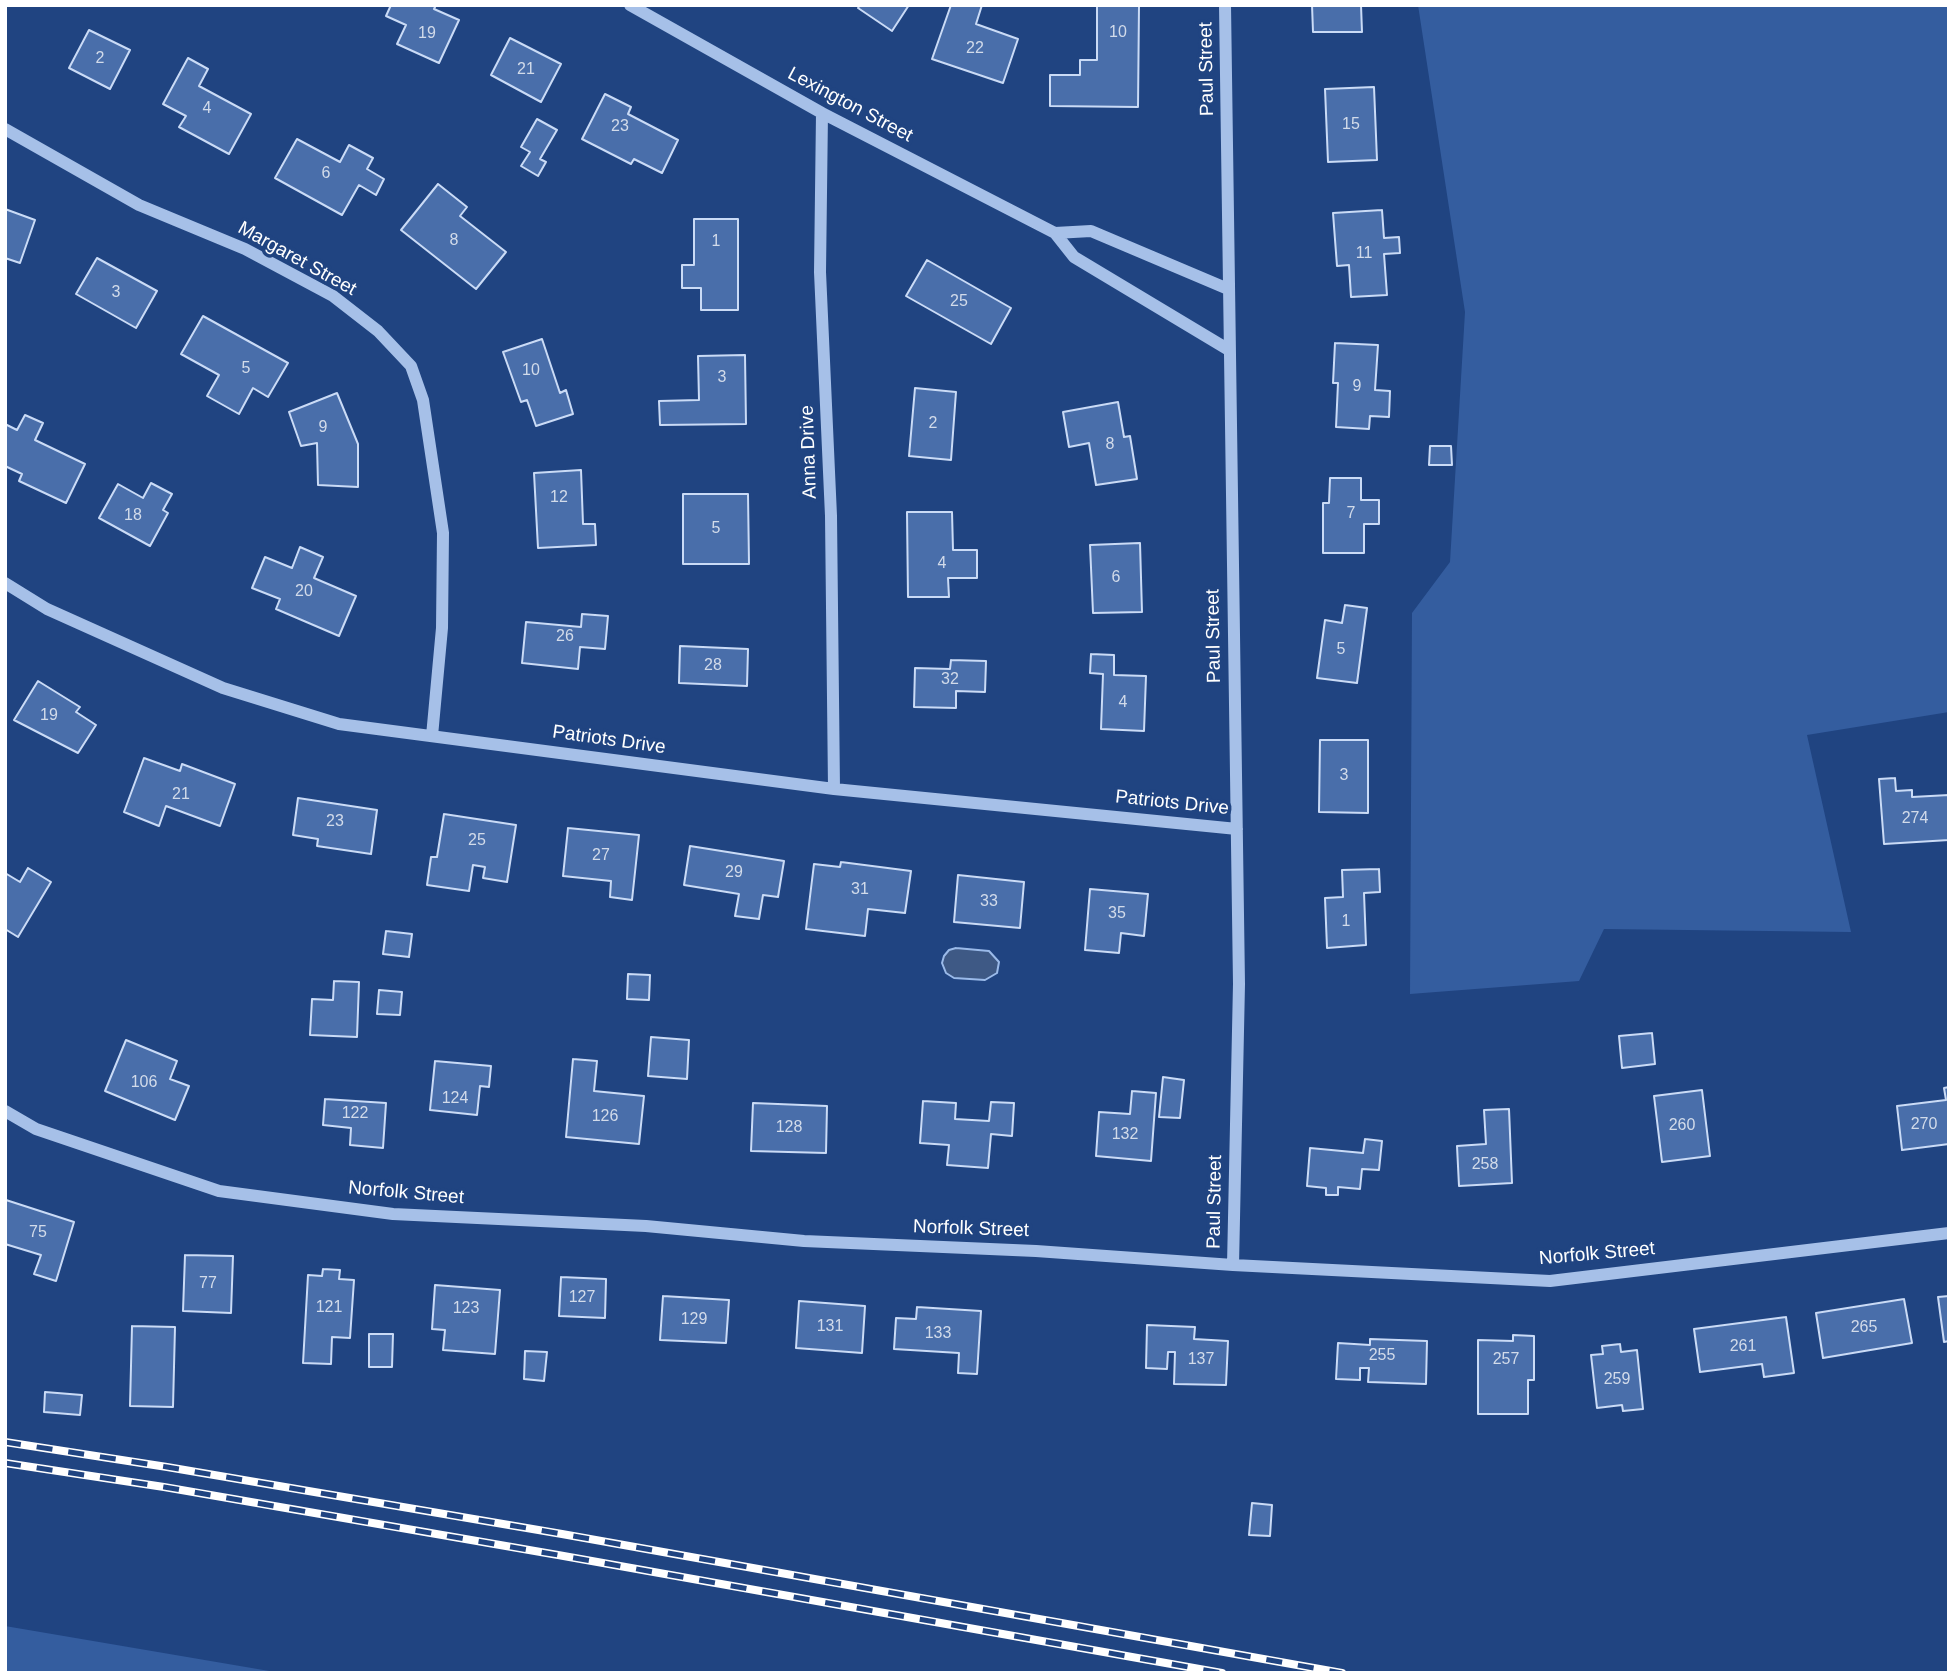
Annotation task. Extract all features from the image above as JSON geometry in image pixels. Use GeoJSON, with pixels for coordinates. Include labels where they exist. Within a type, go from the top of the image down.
{"type":"FeatureCollection","features":[{"type":"Feature","properties":{"kind":"street","name":"Lexington Street"},"geometry":{"type":"LineString","coordinates":[[630,5],[822,113],[1055,233],[1074,257],[1229,350]]}},
{"type":"Feature","properties":{"kind":"street","name":"Paul Street"},"geometry":{"type":"LineString","coordinates":[[1225,5],[1239,984],[1233,1265]]}},
{"type":"Feature","properties":{"kind":"street","name":"Anna Drive"},"geometry":{"type":"LineString","coordinates":[[822,113],[820,272],[831,516],[834,789]]}},
{"type":"Feature","properties":{"kind":"street","name":"Margaret Street"},"geometry":{"type":"LineString","coordinates":[[5,129],[139,205],[245,249],[333,296],[378,331],[411,366],[424,400],[443,533],[442,628],[432,736]]}},
{"type":"Feature","properties":{"kind":"street","name":"Lexington Street"},"geometry":{"type":"LineString","coordinates":[[1055,233],[1091,232],[1228,289]]}},
{"type":"Feature","properties":{"kind":"street","name":"Patriots Drive"},"geometry":{"type":"LineString","coordinates":[[5,583],[47,609],[223,688],[339,724],[834,789],[1237,829]]}},
{"type":"Feature","properties":{"kind":"street","name":"Norfolk Street"},"geometry":{"type":"LineString","coordinates":[[5,1111],[36,1129],[219,1191],[393,1214],[646,1226],[804,1241],[1036,1251],[1233,1265],[1550,1280],[1949,1233]]}},
{"type":"Feature","properties":{"kind":"shaded area"},"geometry":{"type":"Polygon","coordinates":[[[1418,5],[1949,6],[1949,712],[1807,735],[1851,932],[1604,929],[1579,981],[1410,994],[1412,613],[1450,562],[1465,312],[1418,5]]]}},
{"type":"Feature","properties":{"kind":"shaded area"},"geometry":{"type":"Polygon","coordinates":[[[956,948],[989,951],[999,962],[997,973],[985,980],[954,978],[946,973],[942,963],[949,950],[956,948]]]}},
{"type":"Feature","properties":{"kind":"shaded area"},"geometry":{"type":"Polygon","coordinates":[[[5,1626],[281,1673],[5,1673],[5,1626]]]}},
{"type":"Feature","properties":{"kind":"building"},"geometry":{"type":"Polygon","coordinates":[[[391,5],[436,5],[434,9],[459,20],[439,63],[397,44],[406,25],[386,16],[391,5]]]}},
{"type":"Feature","properties":{"kind":"building"},"geometry":{"type":"Polygon","coordinates":[[[860,5],[909,5],[892,31],[858,8],[860,5]]]}},
{"type":"Feature","properties":{"kind":"building"},"geometry":{"type":"Polygon","coordinates":[[[951,5],[982,5],[976,24],[1018,39],[1003,83],[932,59],[951,5]]]}},
{"type":"Feature","properties":{"kind":"building"},"geometry":{"type":"Polygon","coordinates":[[[1097,5],[1139,5],[1138,107],[1050,106],[1050,75],[1080,75],[1080,60],[1097,60],[1097,5]]]}},
{"type":"Feature","properties":{"kind":"building"},"geometry":{"type":"Polygon","coordinates":[[[1312,5],[1361,5],[1362,32],[1313,32],[1312,5]]]}},
{"type":"Feature","properties":{"kind":"building"},"geometry":{"type":"Polygon","coordinates":[[[89,30],[130,50],[110,89],[69,68],[89,30]]]}},
{"type":"Feature","properties":{"kind":"building"},"geometry":{"type":"Polygon","coordinates":[[[510,38],[561,64],[541,102],[491,75],[510,38]]]}},
{"type":"Feature","properties":{"kind":"building"},"geometry":{"type":"Polygon","coordinates":[[[188,58],[208,69],[199,86],[251,114],[229,154],[179,127],[186,116],[163,104],[188,58]]]}},
{"type":"Feature","properties":{"kind":"building"},"geometry":{"type":"Polygon","coordinates":[[[1374,87],[1377,160],[1328,162],[1325,89],[1374,87]]]}},
{"type":"Feature","properties":{"kind":"building"},"geometry":{"type":"Polygon","coordinates":[[[605,94],[631,107],[628,114],[678,140],[662,173],[634,159],[631,164],[582,139],[605,94]]]}},
{"type":"Feature","properties":{"kind":"building"},"geometry":{"type":"Polygon","coordinates":[[[537,119],[557,130],[540,159],[546,162],[538,176],[521,166],[530,152],[521,147],[537,119]]]}},
{"type":"Feature","properties":{"kind":"building"},"geometry":{"type":"Polygon","coordinates":[[[297,139],[340,162],[349,145],[373,158],[367,169],[384,179],[376,195],[359,185],[342,215],[275,178],[297,139]]]}},
{"type":"Feature","properties":{"kind":"building"},"geometry":{"type":"Polygon","coordinates":[[[438,184],[467,207],[460,216],[506,252],[476,289],[401,230],[438,184]]]}},
{"type":"Feature","properties":{"kind":"building"},"geometry":{"type":"Polygon","coordinates":[[[5,209],[35,220],[20,263],[5,258],[5,209]]]}},
{"type":"Feature","properties":{"kind":"building"},"geometry":{"type":"Polygon","coordinates":[[[1382,210],[1384,238],[1399,237],[1400,253],[1384,254],[1387,295],[1351,297],[1349,265],[1337,266],[1333,213],[1382,210]]]}},
{"type":"Feature","properties":{"kind":"building"},"geometry":{"type":"Polygon","coordinates":[[[694,219],[738,219],[738,310],[701,310],[701,288],[682,288],[682,265],[694,265],[694,219]]]}},
{"type":"Feature","properties":{"kind":"building"},"geometry":{"type":"Polygon","coordinates":[[[97,258],[157,291],[136,328],[76,294],[97,258]]]}},
{"type":"Feature","properties":{"kind":"building"},"geometry":{"type":"Polygon","coordinates":[[[927,260],[1011,308],[991,344],[906,296],[927,260]]]}},
{"type":"Feature","properties":{"kind":"building"},"geometry":{"type":"Polygon","coordinates":[[[203,316],[288,363],[268,397],[253,388],[239,414],[207,396],[219,375],[181,354],[203,316]]]}},
{"type":"Feature","properties":{"kind":"building"},"geometry":{"type":"Polygon","coordinates":[[[542,339],[560,393],[566,390],[573,414],[536,426],[527,400],[521,402],[503,352],[542,339]]]}},
{"type":"Feature","properties":{"kind":"building"},"geometry":{"type":"Polygon","coordinates":[[[1335,343],[1378,345],[1375,390],[1390,391],[1389,417],[1370,416],[1369,429],[1336,427],[1338,383],[1333,383],[1335,343]]]}},
{"type":"Feature","properties":{"kind":"building"},"geometry":{"type":"Polygon","coordinates":[[[745,355],[746,424],[660,425],[659,401],[699,400],[698,356],[745,355]]]}},
{"type":"Feature","properties":{"kind":"building"},"geometry":{"type":"Polygon","coordinates":[[[915,388],[956,392],[951,460],[909,456],[915,388]]]}},
{"type":"Feature","properties":{"kind":"building"},"geometry":{"type":"Polygon","coordinates":[[[337,393],[358,444],[358,487],[318,485],[317,443],[301,446],[289,412],[337,393]]]}},
{"type":"Feature","properties":{"kind":"building"},"geometry":{"type":"Polygon","coordinates":[[[1118,402],[1124,437],[1130,436],[1137,479],[1096,485],[1089,443],[1069,447],[1063,412],[1118,402]]]}},
{"type":"Feature","properties":{"kind":"building"},"geometry":{"type":"Polygon","coordinates":[[[25,415],[43,423],[35,440],[85,464],[66,503],[19,481],[22,474],[5,466],[5,424],[17,430],[25,415]]]}},
{"type":"Feature","properties":{"kind":"building"},"geometry":{"type":"Polygon","coordinates":[[[1430,446],[1451,446],[1452,465],[1429,465],[1430,446]]]}},
{"type":"Feature","properties":{"kind":"building"},"geometry":{"type":"Polygon","coordinates":[[[581,470],[583,524],[595,524],[596,545],[538,548],[534,473],[581,470]]]}},
{"type":"Feature","properties":{"kind":"building"},"geometry":{"type":"Polygon","coordinates":[[[1330,478],[1361,478],[1361,500],[1379,500],[1379,524],[1364,524],[1364,553],[1323,553],[1323,503],[1329,503],[1330,478]]]}},
{"type":"Feature","properties":{"kind":"building"},"geometry":{"type":"Polygon","coordinates":[[[151,483],[172,494],[163,510],[168,513],[150,546],[99,518],[118,484],[143,498],[151,483]]]}},
{"type":"Feature","properties":{"kind":"building"},"geometry":{"type":"Polygon","coordinates":[[[683,494],[748,494],[749,564],[683,564],[683,494]]]}},
{"type":"Feature","properties":{"kind":"building"},"geometry":{"type":"Polygon","coordinates":[[[907,512],[952,512],[953,550],[977,550],[977,578],[948,578],[949,597],[908,597],[907,512]]]}},
{"type":"Feature","properties":{"kind":"building"},"geometry":{"type":"Polygon","coordinates":[[[1140,543],[1142,612],[1093,613],[1090,545],[1140,543]]]}},
{"type":"Feature","properties":{"kind":"building"},"geometry":{"type":"Polygon","coordinates":[[[300,547],[323,557],[314,578],[356,596],[339,636],[276,609],[280,599],[252,588],[265,557],[292,568],[300,547]]]}},
{"type":"Feature","properties":{"kind":"building"},"geometry":{"type":"Polygon","coordinates":[[[1345,605],[1367,608],[1357,683],[1317,678],[1325,620],[1342,623],[1345,605]]]}},
{"type":"Feature","properties":{"kind":"building"},"geometry":{"type":"Polygon","coordinates":[[[582,614],[608,616],[605,649],[580,647],[578,669],[522,663],[526,622],[581,627],[582,614]]]}},
{"type":"Feature","properties":{"kind":"building"},"geometry":{"type":"Polygon","coordinates":[[[680,646],[748,649],[747,686],[679,683],[680,646]]]}},
{"type":"Feature","properties":{"kind":"building"},"geometry":{"type":"Polygon","coordinates":[[[1091,654],[1114,655],[1114,675],[1146,676],[1144,731],[1101,729],[1103,674],[1090,673],[1091,654]]]}},
{"type":"Feature","properties":{"kind":"building"},"geometry":{"type":"Polygon","coordinates":[[[951,660],[986,661],[985,692],[956,691],[956,708],[914,707],[915,668],[950,669],[951,660]]]}},
{"type":"Feature","properties":{"kind":"building"},"geometry":{"type":"Polygon","coordinates":[[[38,681],[80,707],[76,712],[96,725],[78,753],[14,720],[38,681]]]}},
{"type":"Feature","properties":{"kind":"building"},"geometry":{"type":"Polygon","coordinates":[[[1320,740],[1368,740],[1368,813],[1319,812],[1320,740]]]}},
{"type":"Feature","properties":{"kind":"building"},"geometry":{"type":"Polygon","coordinates":[[[144,758],[180,771],[182,764],[235,784],[220,826],[166,806],[159,826],[124,812],[144,758]]]}},
{"type":"Feature","properties":{"kind":"building"},"geometry":{"type":"Polygon","coordinates":[[[1895,778],[1896,791],[1912,790],[1912,797],[1949,795],[1949,840],[1884,844],[1879,779],[1895,778]]]}},
{"type":"Feature","properties":{"kind":"building"},"geometry":{"type":"Polygon","coordinates":[[[298,798],[377,810],[371,854],[317,846],[318,839],[293,835],[298,798]]]}},
{"type":"Feature","properties":{"kind":"building"},"geometry":{"type":"Polygon","coordinates":[[[444,814],[516,825],[507,882],[483,878],[485,867],[473,865],[469,891],[427,885],[431,857],[437,857],[444,814]]]}},
{"type":"Feature","properties":{"kind":"building"},"geometry":{"type":"Polygon","coordinates":[[[568,828],[639,835],[632,900],[610,897],[611,881],[563,876],[568,828]]]}},
{"type":"Feature","properties":{"kind":"building"},"geometry":{"type":"Polygon","coordinates":[[[690,846],[784,861],[778,897],[763,895],[759,919],[735,916],[739,894],[684,885],[690,846]]]}},
{"type":"Feature","properties":{"kind":"building"},"geometry":{"type":"Polygon","coordinates":[[[841,862],[911,871],[905,913],[868,909],[865,936],[806,929],[814,864],[840,867],[841,862]]]}},
{"type":"Feature","properties":{"kind":"building"},"geometry":{"type":"Polygon","coordinates":[[[28,868],[51,882],[18,937],[5,929],[5,873],[20,882],[28,868]]]}},
{"type":"Feature","properties":{"kind":"building"},"geometry":{"type":"Polygon","coordinates":[[[1379,869],[1380,892],[1364,893],[1366,945],[1327,948],[1325,898],[1343,897],[1342,870],[1379,869]]]}},
{"type":"Feature","properties":{"kind":"building"},"geometry":{"type":"Polygon","coordinates":[[[958,875],[1024,882],[1020,928],[954,922],[958,875]]]}},
{"type":"Feature","properties":{"kind":"building"},"geometry":{"type":"Polygon","coordinates":[[[1090,889],[1148,894],[1144,936],[1121,933],[1119,953],[1085,950],[1090,889]]]}},
{"type":"Feature","properties":{"kind":"building"},"geometry":{"type":"Polygon","coordinates":[[[386,931],[412,934],[409,957],[383,954],[386,931]]]}},
{"type":"Feature","properties":{"kind":"building"},"geometry":{"type":"Polygon","coordinates":[[[628,974],[650,975],[649,1000],[627,999],[628,974]]]}},
{"type":"Feature","properties":{"kind":"building"},"geometry":{"type":"Polygon","coordinates":[[[334,981],[359,982],[357,1037],[310,1035],[312,999],[333,1000],[334,981]]]}},
{"type":"Feature","properties":{"kind":"building"},"geometry":{"type":"Polygon","coordinates":[[[379,990],[402,992],[400,1015],[377,1014],[379,990]]]}},
{"type":"Feature","properties":{"kind":"building"},"geometry":{"type":"Polygon","coordinates":[[[1652,1033],[1655,1064],[1622,1068],[1619,1036],[1652,1033]]]}},
{"type":"Feature","properties":{"kind":"building"},"geometry":{"type":"Polygon","coordinates":[[[651,1037],[689,1040],[687,1079],[648,1076],[651,1037]]]}},
{"type":"Feature","properties":{"kind":"building"},"geometry":{"type":"Polygon","coordinates":[[[126,1040],[177,1061],[170,1079],[189,1086],[175,1120],[105,1091],[126,1040]]]}},
{"type":"Feature","properties":{"kind":"building"},"geometry":{"type":"Polygon","coordinates":[[[573,1059],[597,1061],[594,1091],[644,1096],[639,1144],[566,1137],[573,1059]]]}},
{"type":"Feature","properties":{"kind":"building"},"geometry":{"type":"Polygon","coordinates":[[[435,1061],[491,1066],[489,1087],[480,1086],[477,1115],[430,1110],[435,1061]]]}},
{"type":"Feature","properties":{"kind":"building"},"geometry":{"type":"Polygon","coordinates":[[[1163,1077],[1184,1080],[1180,1118],[1159,1117],[1163,1077]]]}},
{"type":"Feature","properties":{"kind":"building"},"geometry":{"type":"Polygon","coordinates":[[[1949,1087],[1949,1144],[1902,1150],[1897,1106],[1946,1100],[1944,1088],[1949,1087]]]}},
{"type":"Feature","properties":{"kind":"building"},"geometry":{"type":"Polygon","coordinates":[[[1702,1090],[1710,1156],[1662,1162],[1654,1096],[1702,1090]]]}},
{"type":"Feature","properties":{"kind":"building"},"geometry":{"type":"Polygon","coordinates":[[[1132,1091],[1156,1093],[1151,1161],[1096,1156],[1099,1112],[1130,1114],[1132,1091]]]}},
{"type":"Feature","properties":{"kind":"building"},"geometry":{"type":"Polygon","coordinates":[[[325,1099],[386,1103],[383,1148],[350,1145],[351,1128],[323,1125],[325,1099]]]}},
{"type":"Feature","properties":{"kind":"building"},"geometry":{"type":"Polygon","coordinates":[[[923,1101],[956,1103],[955,1119],[989,1121],[991,1102],[1014,1103],[1012,1136],[991,1134],[988,1168],[947,1165],[949,1145],[920,1143],[923,1101]]]}},
{"type":"Feature","properties":{"kind":"building"},"geometry":{"type":"Polygon","coordinates":[[[753,1103],[827,1106],[826,1153],[751,1151],[753,1103]]]}},
{"type":"Feature","properties":{"kind":"building"},"geometry":{"type":"Polygon","coordinates":[[[1509,1109],[1512,1183],[1459,1186],[1457,1146],[1486,1144],[1484,1110],[1509,1109]]]}},
{"type":"Feature","properties":{"kind":"building"},"geometry":{"type":"Polygon","coordinates":[[[1365,1139],[1382,1141],[1379,1170],[1362,1169],[1360,1189],[1338,1187],[1338,1195],[1326,1195],[1326,1188],[1307,1186],[1310,1148],[1363,1153],[1365,1139]]]}},
{"type":"Feature","properties":{"kind":"building"},"geometry":{"type":"Polygon","coordinates":[[[6,1200],[74,1222],[56,1281],[34,1274],[41,1255],[5,1244],[6,1200]]]}},
{"type":"Feature","properties":{"kind":"building"},"geometry":{"type":"Polygon","coordinates":[[[185,1255],[233,1256],[231,1313],[183,1311],[185,1255]]]}},
{"type":"Feature","properties":{"kind":"building"},"geometry":{"type":"Polygon","coordinates":[[[323,1269],[340,1270],[339,1279],[354,1280],[350,1338],[332,1337],[331,1364],[303,1363],[308,1275],[322,1276],[323,1269]]]}},
{"type":"Feature","properties":{"kind":"building"},"geometry":{"type":"Polygon","coordinates":[[[561,1277],[606,1279],[605,1318],[559,1316],[561,1277]]]}},
{"type":"Feature","properties":{"kind":"building"},"geometry":{"type":"Polygon","coordinates":[[[435,1285],[500,1290],[495,1354],[443,1350],[445,1330],[432,1329],[435,1285]]]}},
{"type":"Feature","properties":{"kind":"building"},"geometry":{"type":"Polygon","coordinates":[[[663,1296],[729,1300],[726,1343],[660,1340],[663,1296]]]}},
{"type":"Feature","properties":{"kind":"building"},"geometry":{"type":"Polygon","coordinates":[[[1949,1296],[1949,1341],[1944,1342],[1938,1297],[1949,1296]]]}},
{"type":"Feature","properties":{"kind":"building"},"geometry":{"type":"Polygon","coordinates":[[[1904,1299],[1912,1343],[1823,1358],[1816,1313],[1904,1299]]]}},
{"type":"Feature","properties":{"kind":"building"},"geometry":{"type":"Polygon","coordinates":[[[799,1301],[865,1306],[862,1353],[796,1348],[799,1301]]]}},
{"type":"Feature","properties":{"kind":"building"},"geometry":{"type":"Polygon","coordinates":[[[917,1307],[981,1311],[977,1374],[958,1373],[959,1353],[894,1349],[896,1318],[916,1319],[917,1307]]]}},
{"type":"Feature","properties":{"kind":"building"},"geometry":{"type":"Polygon","coordinates":[[[1786,1317],[1794,1373],[1764,1377],[1762,1364],[1700,1372],[1694,1329],[1786,1317]]]}},
{"type":"Feature","properties":{"kind":"building"},"geometry":{"type":"Polygon","coordinates":[[[1147,1325],[1195,1327],[1194,1339],[1228,1341],[1226,1385],[1174,1384],[1175,1352],[1168,1352],[1167,1369],[1146,1368],[1147,1325]]]}},
{"type":"Feature","properties":{"kind":"building"},"geometry":{"type":"Polygon","coordinates":[[[132,1326],[175,1327],[173,1407],[130,1406],[132,1326]]]}},
{"type":"Feature","properties":{"kind":"building"},"geometry":{"type":"Polygon","coordinates":[[[369,1334],[393,1334],[392,1367],[369,1367],[369,1334]]]}},
{"type":"Feature","properties":{"kind":"building"},"geometry":{"type":"Polygon","coordinates":[[[1513,1335],[1534,1336],[1534,1380],[1528,1380],[1528,1414],[1478,1414],[1478,1340],[1513,1341],[1513,1335]]]}},
{"type":"Feature","properties":{"kind":"building"},"geometry":{"type":"Polygon","coordinates":[[[1370,1339],[1427,1341],[1426,1384],[1368,1382],[1369,1368],[1360,1368],[1360,1380],[1336,1379],[1338,1343],[1370,1345],[1370,1339]]]}},
{"type":"Feature","properties":{"kind":"building"},"geometry":{"type":"Polygon","coordinates":[[[1620,1344],[1621,1352],[1637,1350],[1643,1409],[1623,1411],[1622,1405],[1597,1408],[1591,1355],[1603,1354],[1602,1346],[1620,1344]]]}},
{"type":"Feature","properties":{"kind":"building"},"geometry":{"type":"Polygon","coordinates":[[[525,1351],[547,1352],[544,1381],[524,1379],[525,1351]]]}},
{"type":"Feature","properties":{"kind":"building"},"geometry":{"type":"Polygon","coordinates":[[[45,1392],[82,1395],[80,1415],[44,1412],[45,1392]]]}},
{"type":"Feature","properties":{"kind":"building"},"geometry":{"type":"Polygon","coordinates":[[[1252,1503],[1272,1505],[1270,1536],[1249,1535],[1252,1503]]]}},
{"type":"Feature","properties":{"kind":"railway"},"geometry":{"type":"LineString","coordinates":[[5,1442],[562,1534],[1342,1673]]}},
{"type":"Feature","properties":{"kind":"railway"},"geometry":{"type":"LineString","coordinates":[[5,1463],[164,1487],[1222,1673]]}}]}
